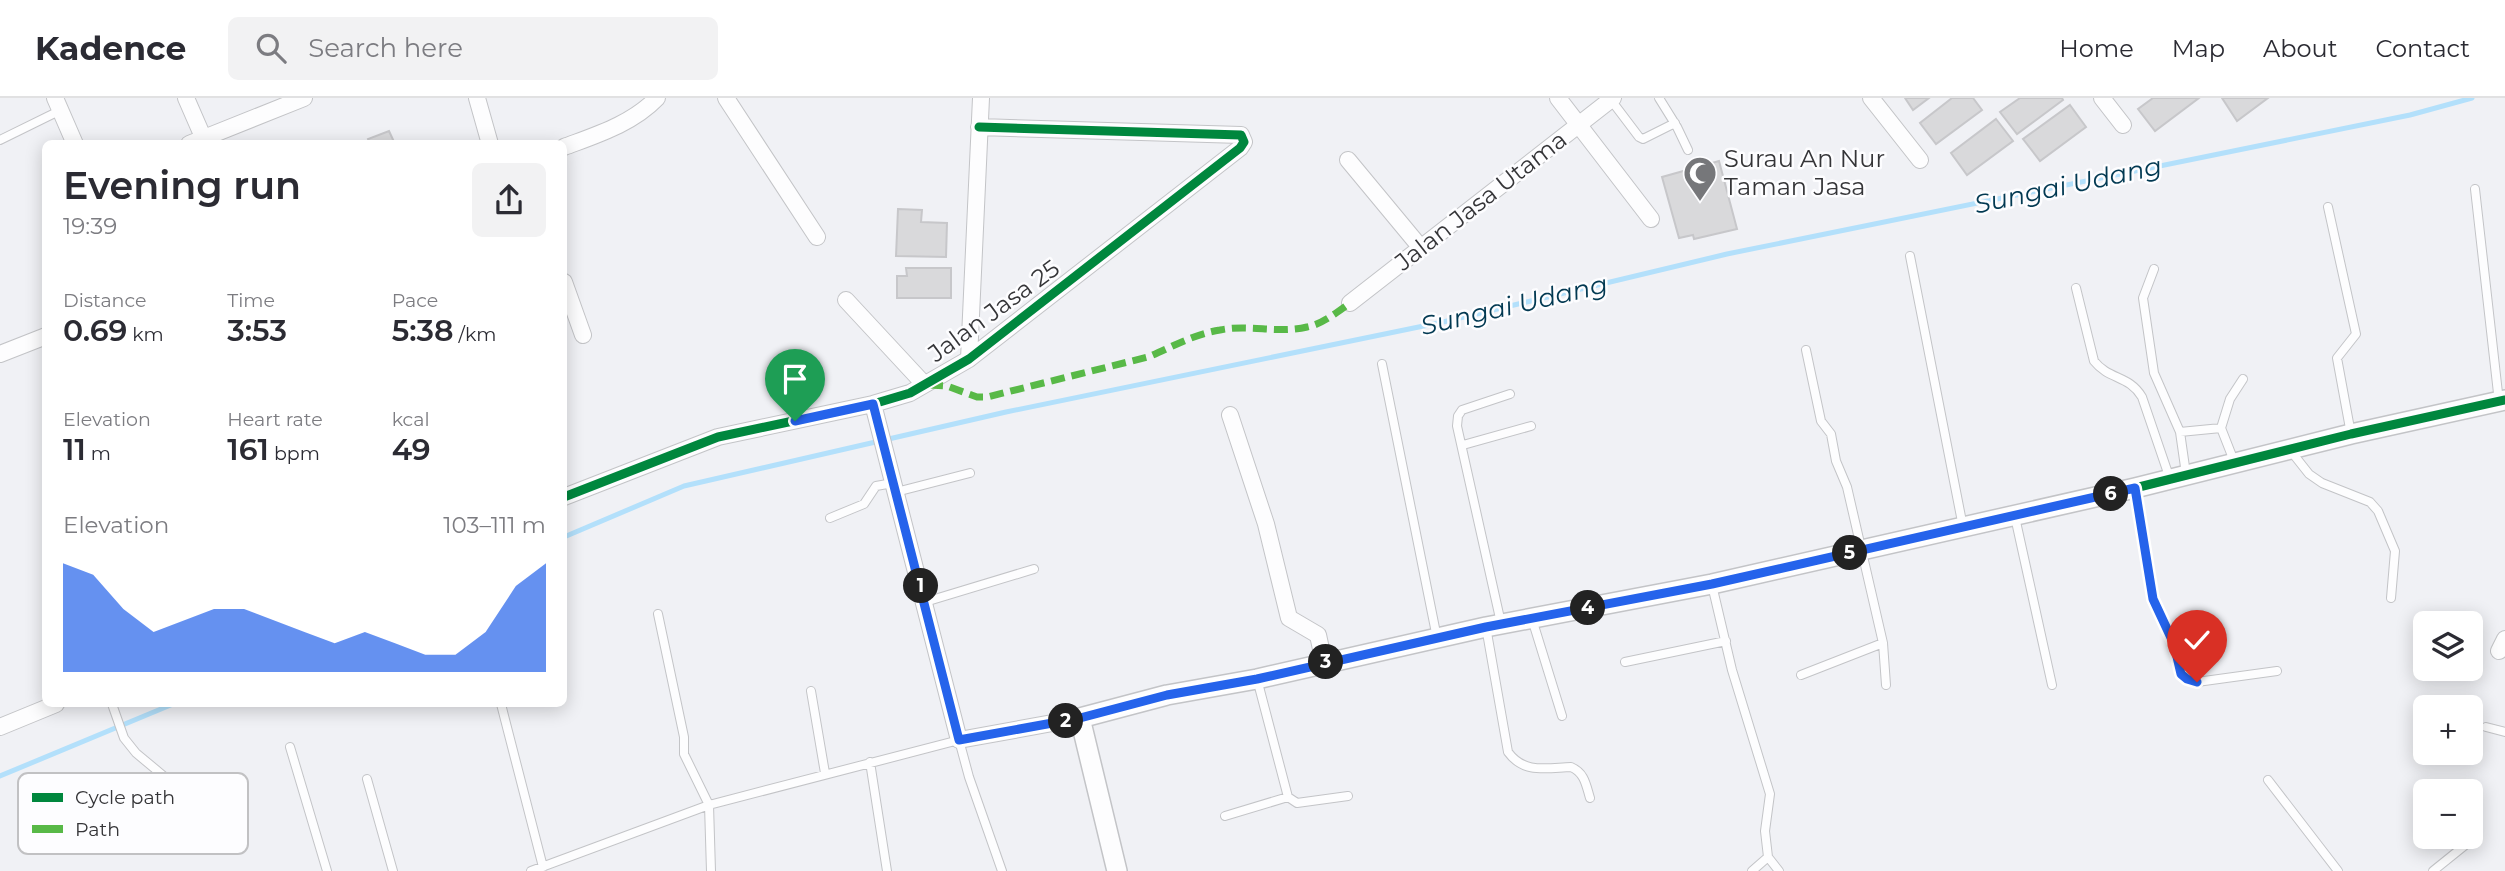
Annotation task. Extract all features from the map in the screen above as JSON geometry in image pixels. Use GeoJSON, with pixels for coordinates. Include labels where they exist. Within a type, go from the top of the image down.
{"type":"FeatureCollection","features":[{"type":"Feature","properties":{"kind":"street"},"geometry":{"type":"LineString","coordinates":[[186,98],[196,140],[304,98]]}},
{"type":"Feature","properties":{"kind":"street"},"geometry":{"type":"LineString","coordinates":[[477,98],[490,140]]}},
{"type":"Feature","properties":{"kind":"street"},"geometry":{"type":"LineString","coordinates":[[567,146],[617,127],[636,116],[657,98]]}},
{"type":"Feature","properties":{"kind":"street"},"geometry":{"type":"LineString","coordinates":[[726,98],[817,237]]}},
{"type":"Feature","properties":{"kind":"street"},"geometry":{"type":"LineString","coordinates":[[969,359],[981,98]]}},
{"type":"Feature","properties":{"kind":"street"},"geometry":{"type":"LineString","coordinates":[[1558,98],[1651,219]]}},
{"type":"Feature","properties":{"kind":"street"},"geometry":{"type":"LineString","coordinates":[[1871,98],[1920,160]]}},
{"type":"Feature","properties":{"kind":"street"},"geometry":{"type":"LineString","coordinates":[[2102,98],[2123,125]]}},
{"type":"Feature","properties":{"kind":"street","name":"Jalan Jasa Utama"},"geometry":{"type":"LineString","coordinates":[[1350,303],[1612,99]]}},
{"type":"Feature","properties":{"kind":"street"},"geometry":{"type":"LineString","coordinates":[[58,104],[73,140]]}},
{"type":"Feature","properties":{"kind":"street","name":"Jalan Jasa 25"},"geometry":{"type":"LineString","coordinates":[[567,497],[718,437],[873,404],[910,393],[969,359],[1240,148],[1244,142],[1241,135],[979,127]]}},
{"type":"Feature","properties":{"kind":"street"},"geometry":{"type":"LineString","coordinates":[[1348,160],[1421,248]]}},
{"type":"Feature","properties":{"kind":"street"},"geometry":{"type":"LineString","coordinates":[[567,290],[583,335]]}},
{"type":"Feature","properties":{"kind":"street","name":"Jalan Jasa 25"},"geometry":{"type":"LineString","coordinates":[[846,300],[924,384]]}},
{"type":"Feature","properties":{"kind":"street"},"geometry":{"type":"LineString","coordinates":[[0,354],[42,338]]}},
{"type":"Feature","properties":{"kind":"street"},"geometry":{"type":"LineString","coordinates":[[873,404],[959,740],[1080,718],[1167,695],[1257,679],[1493,625],[1712,584],[2015,516],[2351,434],[2502,401]]}},
{"type":"Feature","properties":{"kind":"street"},"geometry":{"type":"LineString","coordinates":[[1230,415],[1266,524],[1289,618],[1318,635],[1324,663]]}},
{"type":"Feature","properties":{"kind":"street"},"geometry":{"type":"LineString","coordinates":[[0,727],[49,707]]}},
{"type":"Feature","properties":{"kind":"street"},"geometry":{"type":"LineString","coordinates":[[1080,718],[1117,871]]}},
{"type":"Feature","properties":{"kind":"lane"},"geometry":{"type":"LineString","coordinates":[[1658,98],[1675,123],[1688,150]]}},
{"type":"Feature","properties":{"kind":"lane"},"geometry":{"type":"LineString","coordinates":[[1612,99],[1643,139],[1675,123]]}},
{"type":"Feature","properties":{"kind":"lane"},"geometry":{"type":"LineString","coordinates":[[0,140],[58,104]]}},
{"type":"Feature","properties":{"kind":"lane"},"geometry":{"type":"LineString","coordinates":[[2475,190],[2502,401]]}},
{"type":"Feature","properties":{"kind":"lane"},"geometry":{"type":"LineString","coordinates":[[2328,207],[2356,334],[2337,358],[2351,434]]}},
{"type":"Feature","properties":{"kind":"lane"},"geometry":{"type":"LineString","coordinates":[[1910,256],[1964,527]]}},
{"type":"Feature","properties":{"kind":"lane"},"geometry":{"type":"LineString","coordinates":[[2154,268],[2143,298],[2154,373],[2180,432],[2178,478]]}},
{"type":"Feature","properties":{"kind":"lane"},"geometry":{"type":"LineString","coordinates":[[2076,288],[2094,361],[2100,369],[2136,386],[2178,478]]}},
{"type":"Feature","properties":{"kind":"lane"},"geometry":{"type":"LineString","coordinates":[[1806,350],[1821,421],[1831,434],[1836,461],[1847,487],[1883,643],[1886,685]]}},
{"type":"Feature","properties":{"kind":"lane"},"geometry":{"type":"LineString","coordinates":[[1382,363],[1437,638]]}},
{"type":"Feature","properties":{"kind":"lane"},"geometry":{"type":"LineString","coordinates":[[2235,463],[2221,428],[2230,399],[2243,379]]}},
{"type":"Feature","properties":{"kind":"lane"},"geometry":{"type":"LineString","coordinates":[[1510,394],[1462,410],[1457,426],[1463,445],[1493,625],[1508,752],[1514,761],[1525,767],[1571,767],[1577,770],[1585,782],[1590,799]]}},
{"type":"Feature","properties":{"kind":"lane"},"geometry":{"type":"LineString","coordinates":[[1463,445],[1531,426]]}},
{"type":"Feature","properties":{"kind":"lane"},"geometry":{"type":"LineString","coordinates":[[2180,432],[2221,428]]}},
{"type":"Feature","properties":{"kind":"lane"},"geometry":{"type":"LineString","coordinates":[[2289,449],[2309,474],[2322,483],[2370,502],[2378,511],[2395,551],[2391,598]]}},
{"type":"Feature","properties":{"kind":"lane"},"geometry":{"type":"LineString","coordinates":[[830,518],[864,504],[876,486],[893,481],[970,473]]}},
{"type":"Feature","properties":{"kind":"lane"},"geometry":{"type":"LineString","coordinates":[[2135,488],[2153,599],[2174,644],[2181,674],[2197,682],[2277,671]]}},
{"type":"Feature","properties":{"kind":"lane"},"geometry":{"type":"LineString","coordinates":[[2015,516],[2052,685]]}},
{"type":"Feature","properties":{"kind":"lane"},"geometry":{"type":"LineString","coordinates":[[925,602],[1034,569]]}},
{"type":"Feature","properties":{"kind":"lane"},"geometry":{"type":"LineString","coordinates":[[1712,584],[1732,670],[1770,794],[1765,831],[1768,858],[1779,871]]}},
{"type":"Feature","properties":{"kind":"lane"},"geometry":{"type":"LineString","coordinates":[[658,614],[684,737],[684,754],[709,805],[711,871]]}},
{"type":"Feature","properties":{"kind":"lane"},"geometry":{"type":"LineString","coordinates":[[1532,619],[1562,716]]}},
{"type":"Feature","properties":{"kind":"lane"},"geometry":{"type":"LineString","coordinates":[[1625,662],[1726,641]]}},
{"type":"Feature","properties":{"kind":"lane"},"geometry":{"type":"LineString","coordinates":[[1801,675],[1883,643]]}},
{"type":"Feature","properties":{"kind":"lane"},"geometry":{"type":"LineString","coordinates":[[1257,679],[1288,797],[1297,803],[1348,796]]}},
{"type":"Feature","properties":{"kind":"lane"},"geometry":{"type":"LineString","coordinates":[[811,691],[825,774]]}},
{"type":"Feature","properties":{"kind":"lane"},"geometry":{"type":"LineString","coordinates":[[113,707],[124,738],[136,753],[160,773]]}},
{"type":"Feature","properties":{"kind":"lane"},"geometry":{"type":"LineString","coordinates":[[502,707],[543,867]]}},
{"type":"Feature","properties":{"kind":"lane"},"geometry":{"type":"LineString","coordinates":[[2486,727],[2505,732]]}},
{"type":"Feature","properties":{"kind":"lane"},"geometry":{"type":"LineString","coordinates":[[531,871],[709,805],[959,740],[1003,871]]}},
{"type":"Feature","properties":{"kind":"lane"},"geometry":{"type":"LineString","coordinates":[[290,747],[327,871]]}},
{"type":"Feature","properties":{"kind":"lane"},"geometry":{"type":"LineString","coordinates":[[870,762],[887,871]]}},
{"type":"Feature","properties":{"kind":"lane"},"geometry":{"type":"LineString","coordinates":[[367,779],[393,871]]}},
{"type":"Feature","properties":{"kind":"lane"},"geometry":{"type":"LineString","coordinates":[[2268,780],[2337,871]]}},
{"type":"Feature","properties":{"kind":"lane"},"geometry":{"type":"LineString","coordinates":[[1225,816],[1288,797]]}},
{"type":"Feature","properties":{"kind":"lane"},"geometry":{"type":"LineString","coordinates":[[2433,871],[2460,849]]}},
{"type":"Feature","properties":{"kind":"lane"},"geometry":{"type":"LineString","coordinates":[[1752,871],[1768,858]]}},
{"type":"Feature","properties":{"kind":"building"},"geometry":{"type":"Polygon","coordinates":[[[1905,98],[1929,98],[1913,110],[1905,98]]]}},
{"type":"Feature","properties":{"kind":"building"},"geometry":{"type":"Polygon","coordinates":[[[1952,98],[1973,98],[1982,110],[1936,144],[1920,123],[1952,98]]]}},
{"type":"Feature","properties":{"kind":"building"},"geometry":{"type":"Polygon","coordinates":[[[2020,98],[2063,100],[2017,134],[2000,112],[2020,98]]]}},
{"type":"Feature","properties":{"kind":"building"},"geometry":{"type":"Polygon","coordinates":[[[2153,98],[2199,98],[2155,131],[2138,109],[2153,98]]]}},
{"type":"Feature","properties":{"kind":"building"},"geometry":{"type":"Polygon","coordinates":[[[2222,98],[2268,98],[2237,121],[2222,98]]]}},
{"type":"Feature","properties":{"kind":"building"},"geometry":{"type":"Polygon","coordinates":[[[2070,105],[2086,127],[2040,161],[2023,139],[2070,105]]]}},
{"type":"Feature","properties":{"kind":"building"},"geometry":{"type":"Polygon","coordinates":[[[1996,119],[2013,141],[1967,175],[1951,153],[1996,119]]]}},
{"type":"Feature","properties":{"kind":"building"},"geometry":{"type":"Polygon","coordinates":[[[389,131],[393,140],[368,140],[389,131]]]}},
{"type":"Feature","properties":{"kind":"building","name":"Surau An Nur Taman Jasa"},"geometry":{"type":"Polygon","coordinates":[[[1719,161],[1737,229],[1694,239],[1693,235],[1679,238],[1662,177],[1719,161]]]}},
{"type":"Feature","properties":{"kind":"building"},"geometry":{"type":"Polygon","coordinates":[[[898,209],[922,210],[921,222],[947,223],[946,257],[896,256],[898,209]]]}},
{"type":"Feature","properties":{"kind":"building"},"geometry":{"type":"Polygon","coordinates":[[[906,268],[951,268],[951,298],[897,298],[897,276],[907,276],[906,268]]]}},
{"type":"Feature","properties":{"kind":"waterway","name":"Sungai Udang"},"geometry":{"type":"LineString","coordinates":[[567,536],[684,486],[1006,412],[1443,322],[1727,254],[2410,115],[2472,98]]}},
{"type":"Feature","properties":{"kind":"waterway","name":"Sungai Udang"},"geometry":{"type":"LineString","coordinates":[[0,776],[166,707]]}},
{"type":"Feature","properties":{"kind":"marked path"},"geometry":{"type":"LineString","coordinates":[[929,385],[947,386],[977,397],[987,397],[1148,357],[1210,332],[1231,328],[1286,330],[1313,325],[1350,303]]}},
{"type":"Feature","properties":{"kind":"cycle path"},"geometry":{"type":"LineString","coordinates":[[567,496],[718,437],[873,404],[910,393],[969,359],[1240,148],[1244,142],[1241,135],[979,127]]}},
{"type":"Feature","properties":{"kind":"cycle path"},"geometry":{"type":"LineString","coordinates":[[873,404],[959,740],[1080,718],[1167,695],[1257,679],[1486,627],[1712,584],[2505,400]]}},
{"type":"Feature","properties":{"kind":"place","name":"Surau An Nur Taman Jasa"},"geometry":{"type":"Point","coordinates":[1700,203]}},
{"type":"Feature","properties":{"kind":"route"},"geometry":{"type":"LineString","coordinates":[[795,421],[873,404],[959,740],[1080,718],[1167,695],[1257,679],[1486,627],[1712,584],[2135,488],[2153,599],[2174,644],[2181,674],[2197,682]]}}]}
